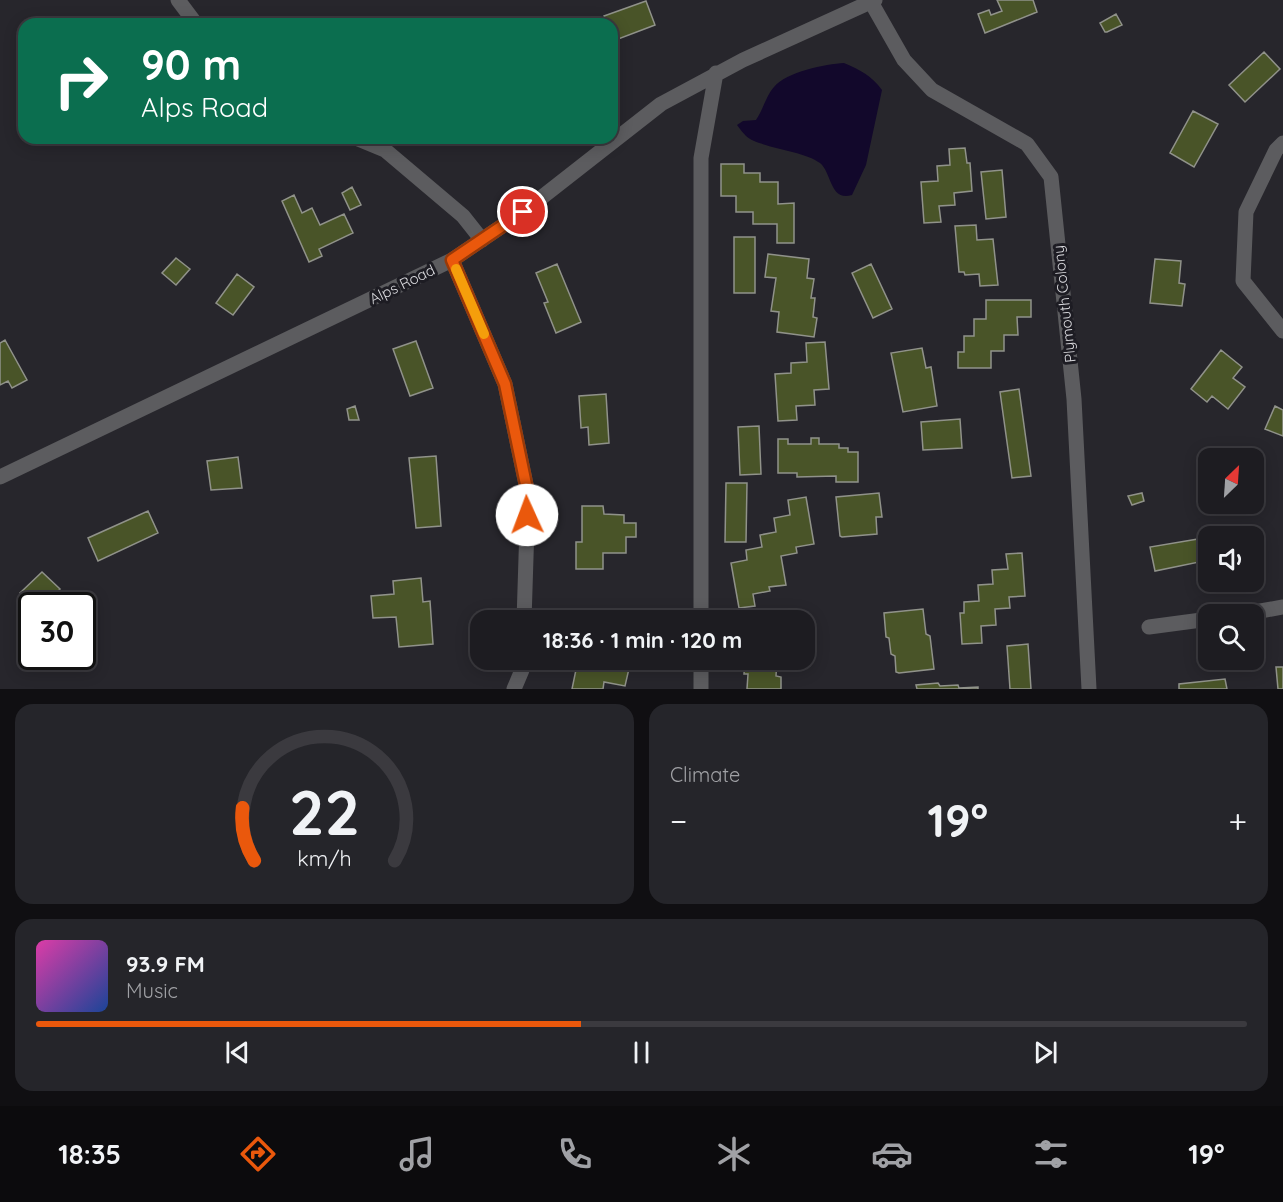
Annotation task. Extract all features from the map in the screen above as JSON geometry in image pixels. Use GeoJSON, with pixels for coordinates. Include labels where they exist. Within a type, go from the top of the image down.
{"type":"FeatureCollection","features":[{"type":"Feature","properties":{"kind":"street"},"geometry":{"type":"LineString","coordinates":[[178,0],[192,18]]}},
{"type":"Feature","properties":{"kind":"street","name":"Alps Road"},"geometry":{"type":"LineString","coordinates":[[618,138],[661,104],[716,73],[873,1]]}},
{"type":"Feature","properties":{"kind":"street","name":"Plymouth Colony"},"geometry":{"type":"LineString","coordinates":[[873,1],[904,60],[932,90],[1027,144],[1051,177],[1074,399],[1089,689]]}},
{"type":"Feature","properties":{"kind":"street"},"geometry":{"type":"LineString","coordinates":[[701,610],[701,158],[716,73]]}},
{"type":"Feature","properties":{"kind":"street"},"geometry":{"type":"LineString","coordinates":[[1283,143],[1276,150],[1246,212],[1243,281],[1283,331]]}},
{"type":"Feature","properties":{"kind":"street"},"geometry":{"type":"LineString","coordinates":[[370,144],[385,150],[463,216],[482,240]]}},
{"type":"Feature","properties":{"kind":"street","name":"Alps Road"},"geometry":{"type":"LineString","coordinates":[[0,477],[452,260],[556,186],[610,144]]}},
{"type":"Feature","properties":{"kind":"street"},"geometry":{"type":"LineString","coordinates":[[452,260],[505,384],[528,494],[524,610]]}},
{"type":"Feature","properties":{"kind":"street"},"geometry":{"type":"LineString","coordinates":[[1264,610],[1283,607]]}},
{"type":"Feature","properties":{"kind":"street"},"geometry":{"type":"LineString","coordinates":[[1149,627],[1198,620]]}},
{"type":"Feature","properties":{"kind":"street"},"geometry":{"type":"LineString","coordinates":[[514,689],[522,670]]}},
{"type":"Feature","properties":{"kind":"street"},"geometry":{"type":"LineString","coordinates":[[701,670],[701,689]]}},
{"type":"Feature","properties":{"kind":"shaded area"},"geometry":{"type":"Polygon","coordinates":[[[844,63],[874,80],[882,90],[866,165],[852,195],[845,196],[835,191],[820,163],[803,155],[752,140],[737,125],[743,121],[756,120],[771,91],[787,77],[817,67],[844,63]]]}},
{"type":"Feature","properties":{"kind":"building"},"geometry":{"type":"Polygon","coordinates":[[[997,0],[1033,0],[1037,12],[985,33],[978,14],[989,10],[991,15],[1002,11],[997,0]]]}},
{"type":"Feature","properties":{"kind":"building"},"geometry":{"type":"Polygon","coordinates":[[[646,1],[655,25],[618,39],[618,18],[605,18],[604,16],[646,1]]]}},
{"type":"Feature","properties":{"kind":"building"},"geometry":{"type":"Polygon","coordinates":[[[1116,14],[1122,25],[1105,32],[1100,23],[1116,14]]]}},
{"type":"Feature","properties":{"kind":"building"},"geometry":{"type":"Polygon","coordinates":[[[1264,52],[1280,69],[1245,102],[1229,85],[1264,52]]]}},
{"type":"Feature","properties":{"kind":"building"},"geometry":{"type":"Polygon","coordinates":[[[1193,111],[1218,124],[1194,167],[1170,153],[1193,111]]]}},
{"type":"Feature","properties":{"kind":"building"},"geometry":{"type":"Polygon","coordinates":[[[965,148],[967,163],[970,163],[972,191],[954,193],[955,205],[939,206],[941,222],[924,223],[921,182],[938,181],[937,166],[950,165],[949,149],[965,148]]]}},
{"type":"Feature","properties":{"kind":"building"},"geometry":{"type":"Polygon","coordinates":[[[721,164],[744,164],[744,173],[760,173],[760,182],[778,182],[778,204],[794,203],[794,243],[777,243],[777,224],[753,224],[753,212],[736,212],[736,196],[721,196],[721,164]]]}},
{"type":"Feature","properties":{"kind":"building"},"geometry":{"type":"Polygon","coordinates":[[[1002,170],[1006,217],[986,219],[981,172],[1002,170]]]}},
{"type":"Feature","properties":{"kind":"building"},"geometry":{"type":"Polygon","coordinates":[[[352,187],[361,205],[350,210],[342,193],[352,187]]]}},
{"type":"Feature","properties":{"kind":"building"},"geometry":{"type":"Polygon","coordinates":[[[294,195],[302,213],[312,208],[320,225],[344,214],[353,233],[319,249],[322,256],[309,262],[282,201],[294,195]]]}},
{"type":"Feature","properties":{"kind":"building"},"geometry":{"type":"Polygon","coordinates":[[[976,225],[977,240],[993,239],[998,285],[980,286],[979,274],[965,275],[964,272],[959,272],[955,226],[976,225]]]}},
{"type":"Feature","properties":{"kind":"building"},"geometry":{"type":"Polygon","coordinates":[[[734,237],[755,237],[755,293],[734,293],[734,237]]]}},
{"type":"Feature","properties":{"kind":"building"},"geometry":{"type":"Polygon","coordinates":[[[768,254],[809,259],[807,278],[814,279],[811,298],[815,298],[813,317],[817,318],[814,337],[777,332],[779,312],[771,311],[776,278],[765,277],[768,254]]]}},
{"type":"Feature","properties":{"kind":"building"},"geometry":{"type":"Polygon","coordinates":[[[176,258],[190,269],[176,285],[162,273],[176,258]]]}},
{"type":"Feature","properties":{"kind":"building"},"geometry":{"type":"Polygon","coordinates":[[[1155,259],[1181,261],[1179,283],[1185,284],[1182,306],[1150,303],[1155,259]]]}},
{"type":"Feature","properties":{"kind":"building"},"geometry":{"type":"Polygon","coordinates":[[[557,264],[581,322],[556,333],[544,303],[548,302],[536,273],[557,264]]]}},
{"type":"Feature","properties":{"kind":"building"},"geometry":{"type":"Polygon","coordinates":[[[871,264],[892,309],[873,318],[852,273],[871,264]]]}},
{"type":"Feature","properties":{"kind":"building"},"geometry":{"type":"Polygon","coordinates":[[[237,274],[254,287],[233,315],[216,303],[237,274]]]}},
{"type":"Feature","properties":{"kind":"building"},"geometry":{"type":"Polygon","coordinates":[[[986,300],[1031,300],[1031,317],[1017,317],[1018,335],[1004,335],[1004,351],[991,351],[991,368],[958,368],[958,352],[964,352],[964,336],[974,336],[974,319],[986,319],[986,300]]]}},
{"type":"Feature","properties":{"kind":"building"},"geometry":{"type":"Polygon","coordinates":[[[5,340],[27,380],[12,388],[8,381],[0,385],[0,343],[5,340]]]}},
{"type":"Feature","properties":{"kind":"building"},"geometry":{"type":"Polygon","coordinates":[[[416,341],[433,388],[410,396],[393,349],[416,341]]]}},
{"type":"Feature","properties":{"kind":"building"},"geometry":{"type":"Polygon","coordinates":[[[825,342],[829,389],[814,390],[815,405],[796,406],[797,420],[778,421],[775,374],[791,373],[791,363],[807,362],[806,343],[825,342]]]}},
{"type":"Feature","properties":{"kind":"building"},"geometry":{"type":"Polygon","coordinates":[[[922,348],[926,368],[931,367],[937,406],[903,412],[891,353],[922,348]]]}},
{"type":"Feature","properties":{"kind":"building"},"geometry":{"type":"Polygon","coordinates":[[[1221,350],[1242,367],[1233,378],[1245,387],[1228,409],[1212,396],[1207,402],[1191,389],[1221,350]]]}},
{"type":"Feature","properties":{"kind":"building"},"geometry":{"type":"Polygon","coordinates":[[[1019,389],[1031,476],[1012,478],[1000,392],[1019,389]]]}},
{"type":"Feature","properties":{"kind":"building"},"geometry":{"type":"Polygon","coordinates":[[[606,394],[609,443],[589,445],[588,427],[581,428],[579,396],[606,394]]]}},
{"type":"Feature","properties":{"kind":"building"},"geometry":{"type":"Polygon","coordinates":[[[355,406],[359,420],[349,420],[347,409],[355,406]]]}},
{"type":"Feature","properties":{"kind":"building"},"geometry":{"type":"Polygon","coordinates":[[[1275,406],[1283,410],[1283,436],[1265,429],[1275,406]]]}},
{"type":"Feature","properties":{"kind":"building"},"geometry":{"type":"Polygon","coordinates":[[[960,419],[962,448],[923,450],[921,422],[960,419]]]}},
{"type":"Feature","properties":{"kind":"building"},"geometry":{"type":"Polygon","coordinates":[[[759,426],[761,474],[740,475],[738,427],[759,426]]]}},
{"type":"Feature","properties":{"kind":"building"},"geometry":{"type":"Polygon","coordinates":[[[811,438],[819,438],[819,444],[839,444],[839,448],[848,448],[848,452],[858,452],[858,482],[836,482],[836,476],[797,477],[797,473],[778,473],[778,439],[788,439],[788,444],[811,444],[811,438]]]}},
{"type":"Feature","properties":{"kind":"building"},"geometry":{"type":"Polygon","coordinates":[[[436,456],[441,526],[416,528],[409,458],[436,456]]]}},
{"type":"Feature","properties":{"kind":"building"},"geometry":{"type":"Polygon","coordinates":[[[238,457],[242,488],[211,490],[207,461],[238,457]]]}},
{"type":"Feature","properties":{"kind":"building"},"geometry":{"type":"Polygon","coordinates":[[[726,483],[747,483],[746,542],[725,542],[726,483]]]}},
{"type":"Feature","properties":{"kind":"building"},"geometry":{"type":"Polygon","coordinates":[[[879,493],[882,517],[876,517],[877,534],[840,536],[836,497],[879,493]]]}},
{"type":"Feature","properties":{"kind":"building"},"geometry":{"type":"Polygon","coordinates":[[[1142,493],[1144,501],[1132,505],[1128,496],[1142,493]]]}},
{"type":"Feature","properties":{"kind":"building"},"geometry":{"type":"Polygon","coordinates":[[[806,497],[814,544],[796,547],[797,553],[781,556],[786,585],[769,587],[770,591],[753,594],[755,606],[739,608],[731,563],[747,560],[746,550],[762,547],[760,535],[776,532],[774,518],[790,515],[788,500],[806,497]]]}},
{"type":"Feature","properties":{"kind":"building"},"geometry":{"type":"Polygon","coordinates":[[[582,506],[603,506],[604,514],[624,515],[624,523],[636,523],[636,537],[626,537],[626,553],[603,553],[603,569],[576,569],[576,542],[582,542],[582,506]]]}},
{"type":"Feature","properties":{"kind":"building"},"geometry":{"type":"Polygon","coordinates":[[[148,511],[158,533],[98,561],[88,538],[148,511]]]}},
{"type":"Feature","properties":{"kind":"building"},"geometry":{"type":"Polygon","coordinates":[[[1198,539],[1198,562],[1155,571],[1150,547],[1198,539]]]}},
{"type":"Feature","properties":{"kind":"building"},"geometry":{"type":"Polygon","coordinates":[[[1022,553],[1025,596],[1009,597],[1010,608],[995,609],[996,625],[981,626],[982,643],[962,644],[960,613],[964,613],[964,602],[979,601],[978,585],[993,584],[992,570],[1008,569],[1006,554],[1022,553]]]}},
{"type":"Feature","properties":{"kind":"building"},"geometry":{"type":"Polygon","coordinates":[[[42,572],[60,589],[57,592],[21,592],[42,572]]]}},
{"type":"Feature","properties":{"kind":"building"},"geometry":{"type":"Polygon","coordinates":[[[421,578],[423,602],[430,601],[433,644],[399,647],[396,617],[373,618],[371,596],[394,594],[393,581],[421,578]]]}},
{"type":"Feature","properties":{"kind":"building"},"geometry":{"type":"Polygon","coordinates":[[[923,609],[926,634],[930,636],[934,669],[896,672],[895,656],[891,654],[889,638],[886,637],[884,613],[923,609]]]}},
{"type":"Feature","properties":{"kind":"building"},"geometry":{"type":"Polygon","coordinates":[[[1028,644],[1031,689],[1010,689],[1007,646],[1028,644]]]}},
{"type":"Feature","properties":{"kind":"building"},"geometry":{"type":"Polygon","coordinates":[[[1276,667],[1283,667],[1283,689],[1278,689],[1276,667]]]}},
{"type":"Feature","properties":{"kind":"building"},"geometry":{"type":"Polygon","coordinates":[[[576,670],[629,670],[625,686],[604,682],[603,689],[572,689],[576,670]]]}},
{"type":"Feature","properties":{"kind":"building"},"geometry":{"type":"Polygon","coordinates":[[[744,670],[776,670],[776,676],[781,677],[781,689],[747,689],[748,674],[744,674],[744,670]]]}},
{"type":"Feature","properties":{"kind":"building"},"geometry":{"type":"Polygon","coordinates":[[[1225,679],[1227,689],[1179,689],[1179,684],[1225,679]]]}},
{"type":"Feature","properties":{"kind":"building"},"geometry":{"type":"Polygon","coordinates":[[[938,683],[940,686],[958,685],[959,688],[978,687],[978,689],[917,689],[916,685],[938,683]]]}},
{"type":"Feature","properties":{"kind":"slow traffic"},"geometry":{"type":"LineString","coordinates":[[456,269],[484,334]]}},
{"type":"Feature","properties":{"kind":"route"},"geometry":{"type":"LineString","coordinates":[[523,212],[452,260],[505,384],[528,494],[527,515]]}}]}
